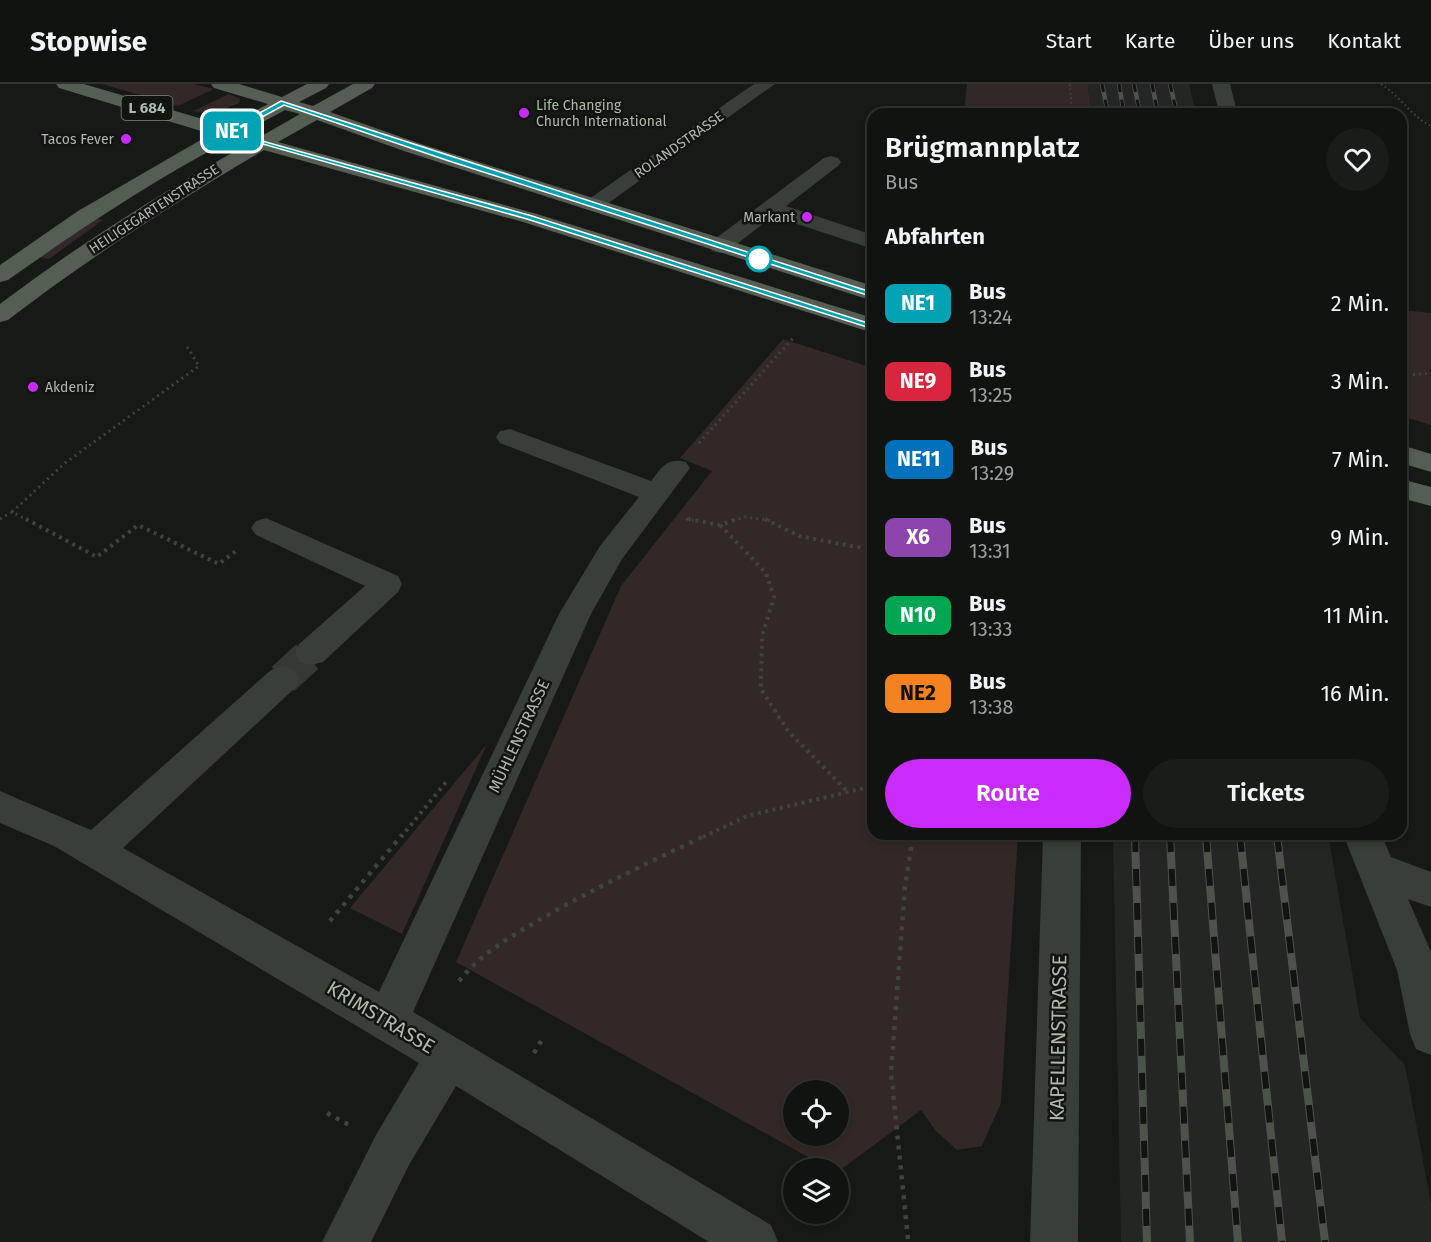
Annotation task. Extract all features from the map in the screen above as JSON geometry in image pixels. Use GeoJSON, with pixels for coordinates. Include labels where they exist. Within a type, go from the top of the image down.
{"type":"FeatureCollection","features":[{"type":"Feature","properties":{"kind":"main road","name":"L 684"},"geometry":{"type":"LineString","coordinates":[[65,84],[261,143],[530,218],[867,324]]}},
{"type":"Feature","properties":{"kind":"main road"},"geometry":{"type":"LineString","coordinates":[[220,84],[867,292]]}},
{"type":"Feature","properties":{"kind":"main road","name":"HEILIGEGARTENSTRASSE"},"geometry":{"type":"LineString","coordinates":[[4,268],[85,215],[227,133],[320,84]]}},
{"type":"Feature","properties":{"kind":"main road","name":"HEILIGEGARTENSTRASSE"},"geometry":{"type":"LineString","coordinates":[[0,315],[74,261],[261,143],[366,84]]}},
{"type":"Feature","properties":{"kind":"main road"},"geometry":{"type":"LineString","coordinates":[[1407,456],[1431,462]]}},
{"type":"Feature","properties":{"kind":"main road"},"geometry":{"type":"LineString","coordinates":[[1407,490],[1431,497]]}},
{"type":"Feature","properties":{"kind":"street","name":"ROLANDSTRASSE"},"geometry":{"type":"LineString","coordinates":[[592,205],[766,84]]}},
{"type":"Feature","properties":{"kind":"street"},"geometry":{"type":"LineString","coordinates":[[1221,84],[1227,108]]}},
{"type":"Feature","properties":{"kind":"street"},"geometry":{"type":"LineString","coordinates":[[720,246],[831,162]]}},
{"type":"Feature","properties":{"kind":"street"},"geometry":{"type":"LineString","coordinates":[[776,203],[867,226]]}},
{"type":"Feature","properties":{"kind":"street"},"geometry":{"type":"LineString","coordinates":[[776,203],[867,240]]}},
{"type":"Feature","properties":{"kind":"street"},"geometry":{"type":"LineString","coordinates":[[510,437],[669,493]]}},
{"type":"Feature","properties":{"kind":"street","name":"MÜHLENSTRASSE"},"geometry":{"type":"LineString","coordinates":[[388,1020],[575,615],[611,553],[669,493]]}},
{"type":"Feature","properties":{"kind":"street"},"geometry":{"type":"LineString","coordinates":[[266,528],[387,584],[311,653]]}},
{"type":"Feature","properties":{"kind":"street"},"geometry":{"type":"LineString","coordinates":[[94,851],[283,679]]}},
{"type":"Feature","properties":{"kind":"street","name":"KRIMSTRASSE"},"geometry":{"type":"LineString","coordinates":[[0,806],[67,835],[388,1020],[754,1242]]}},
{"type":"Feature","properties":{"kind":"street","name":"KAPELLENSTRASSE"},"geometry":{"type":"LineString","coordinates":[[1054,1242],[1062,840]]}},
{"type":"Feature","properties":{"kind":"street"},"geometry":{"type":"LineString","coordinates":[[1369,852],[1431,890]]}},
{"type":"Feature","properties":{"kind":"street"},"geometry":{"type":"LineString","coordinates":[[1369,852],[1418,970],[1431,1034]]}},
{"type":"Feature","properties":{"kind":"street"},"geometry":{"type":"LineString","coordinates":[[346,1242],[393,1149],[448,1057]]}},
{"type":"Feature","properties":{"kind":"path"},"geometry":{"type":"LineString","coordinates":[[1070,84],[1072,108]]}},
{"type":"Feature","properties":{"kind":"path"},"geometry":{"type":"LineString","coordinates":[[1381,84],[1391,89],[1406,108]]}},
{"type":"Feature","properties":{"kind":"path"},"geometry":{"type":"LineString","coordinates":[[1407,109],[1412,115],[1431,126]]}},
{"type":"Feature","properties":{"kind":"path"},"geometry":{"type":"LineString","coordinates":[[799,332],[669,493],[720,525],[766,573],[774,597],[762,636],[761,688],[788,731],[848,792]]}},
{"type":"Feature","properties":{"kind":"path"},"geometry":{"type":"LineString","coordinates":[[0,519],[12,512],[65,463],[199,366],[186,345]]}},
{"type":"Feature","properties":{"kind":"path"},"geometry":{"type":"LineString","coordinates":[[1407,375],[1431,373]]}},
{"type":"Feature","properties":{"kind":"path"},"geometry":{"type":"LineString","coordinates":[[12,512],[97,557],[138,525],[219,564],[266,528]]}},
{"type":"Feature","properties":{"kind":"path"},"geometry":{"type":"LineString","coordinates":[[720,525],[745,517],[770,520],[799,536],[867,549]]}},
{"type":"Feature","properties":{"kind":"path"},"geometry":{"type":"LineString","coordinates":[[330,921],[451,776]]}},
{"type":"Feature","properties":{"kind":"path"},"geometry":{"type":"LineString","coordinates":[[453,988],[473,963],[518,932],[602,884],[747,816],[867,787]]}},
{"type":"Feature","properties":{"kind":"path"},"geometry":{"type":"LineString","coordinates":[[908,1239],[891,1072],[904,887],[912,840]]}},
{"type":"Feature","properties":{"kind":"path"},"geometry":{"type":"LineString","coordinates":[[327,1113],[356,1129]]}},
{"type":"Feature","properties":{"kind":"shaded area"},"geometry":{"type":"Polygon","coordinates":[[[102,84],[193,84],[214,89],[178,106],[102,84]]]}},
{"type":"Feature","properties":{"kind":"shaded area"},"geometry":{"type":"Polygon","coordinates":[[[967,84],[1088,84],[1090,108],[965,108],[967,84]]]}},
{"type":"Feature","properties":{"kind":"shaded area"},"geometry":{"type":"Polygon","coordinates":[[[1088,84],[1189,84],[1195,108],[1090,108],[1088,84]]]}},
{"type":"Feature","properties":{"kind":"shaded area"},"geometry":{"type":"Polygon","coordinates":[[[229,94],[240,99],[239,103],[212,114],[193,111],[229,94]]]}},
{"type":"Feature","properties":{"kind":"shaded area"},"geometry":{"type":"Polygon","coordinates":[[[97,219],[103,220],[49,259],[39,257],[97,219]]]}},
{"type":"Feature","properties":{"kind":"shaded area"},"geometry":{"type":"Polygon","coordinates":[[[1407,311],[1431,313],[1431,425],[1407,418],[1407,311]]]}},
{"type":"Feature","properties":{"kind":"shaded area"},"geometry":{"type":"Polygon","coordinates":[[[783,339],[867,366],[867,840],[1018,840],[1001,1103],[982,1146],[957,1150],[936,1131],[921,1110],[849,1164],[849,1158],[810,1158],[788,1146],[849,1146],[849,1080],[783,1080],[783,1143],[456,962],[621,586],[712,471],[680,458],[783,339]]]}},
{"type":"Feature","properties":{"kind":"shaded area"},"geometry":{"type":"Polygon","coordinates":[[[487,744],[402,934],[350,908],[487,744]]]}},
{"type":"Feature","properties":{"kind":"shaded area"},"geometry":{"type":"Polygon","coordinates":[[[1113,840],[1329,840],[1360,1018],[1405,1065],[1431,1203],[1431,1242],[1121,1242],[1113,840]]]}},
{"type":"Feature","properties":{"kind":"tunnel"},"geometry":{"type":"LineString","coordinates":[[283,679],[311,653]]}},
{"type":"Feature","properties":{"kind":"railway"},"geometry":{"type":"LineString","coordinates":[[1102,84],[1107,108]]}},
{"type":"Feature","properties":{"kind":"railway"},"geometry":{"type":"LineString","coordinates":[[1119,84],[1123,108]]}},
{"type":"Feature","properties":{"kind":"railway"},"geometry":{"type":"LineString","coordinates":[[1134,84],[1139,108]]}},
{"type":"Feature","properties":{"kind":"railway"},"geometry":{"type":"LineString","coordinates":[[1152,84],[1157,108]]}},
{"type":"Feature","properties":{"kind":"railway"},"geometry":{"type":"LineString","coordinates":[[1170,84],[1176,108]]}},
{"type":"Feature","properties":{"kind":"railway"},"geometry":{"type":"LineString","coordinates":[[1135,840],[1147,1242]]}},
{"type":"Feature","properties":{"kind":"railway"},"geometry":{"type":"LineString","coordinates":[[1170,840],[1190,1242]]}},
{"type":"Feature","properties":{"kind":"railway"},"geometry":{"type":"LineString","coordinates":[[1206,840],[1238,1242]]}},
{"type":"Feature","properties":{"kind":"railway"},"geometry":{"type":"LineString","coordinates":[[1241,840],[1282,1242]]}},
{"type":"Feature","properties":{"kind":"railway"},"geometry":{"type":"LineString","coordinates":[[1278,840],[1325,1242]]}},
{"type":"Feature","properties":{"kind":"bus line","name":"NE1"},"geometry":{"type":"LineString","coordinates":[[867,292],[451,160],[283,103],[227,133],[530,218],[867,324]]}},
{"type":"Feature","properties":{"kind":"place","name":"Life Changing Church International"},"geometry":{"type":"Point","coordinates":[524,113]}},
{"type":"Feature","properties":{"kind":"place","name":"Tacos Fever"},"geometry":{"type":"Point","coordinates":[126,139]}},
{"type":"Feature","properties":{"kind":"place","name":"Markant"},"geometry":{"type":"Point","coordinates":[807,217]}},
{"type":"Feature","properties":{"kind":"place","name":"Akdeniz"},"geometry":{"type":"Point","coordinates":[33,387]}}]}
